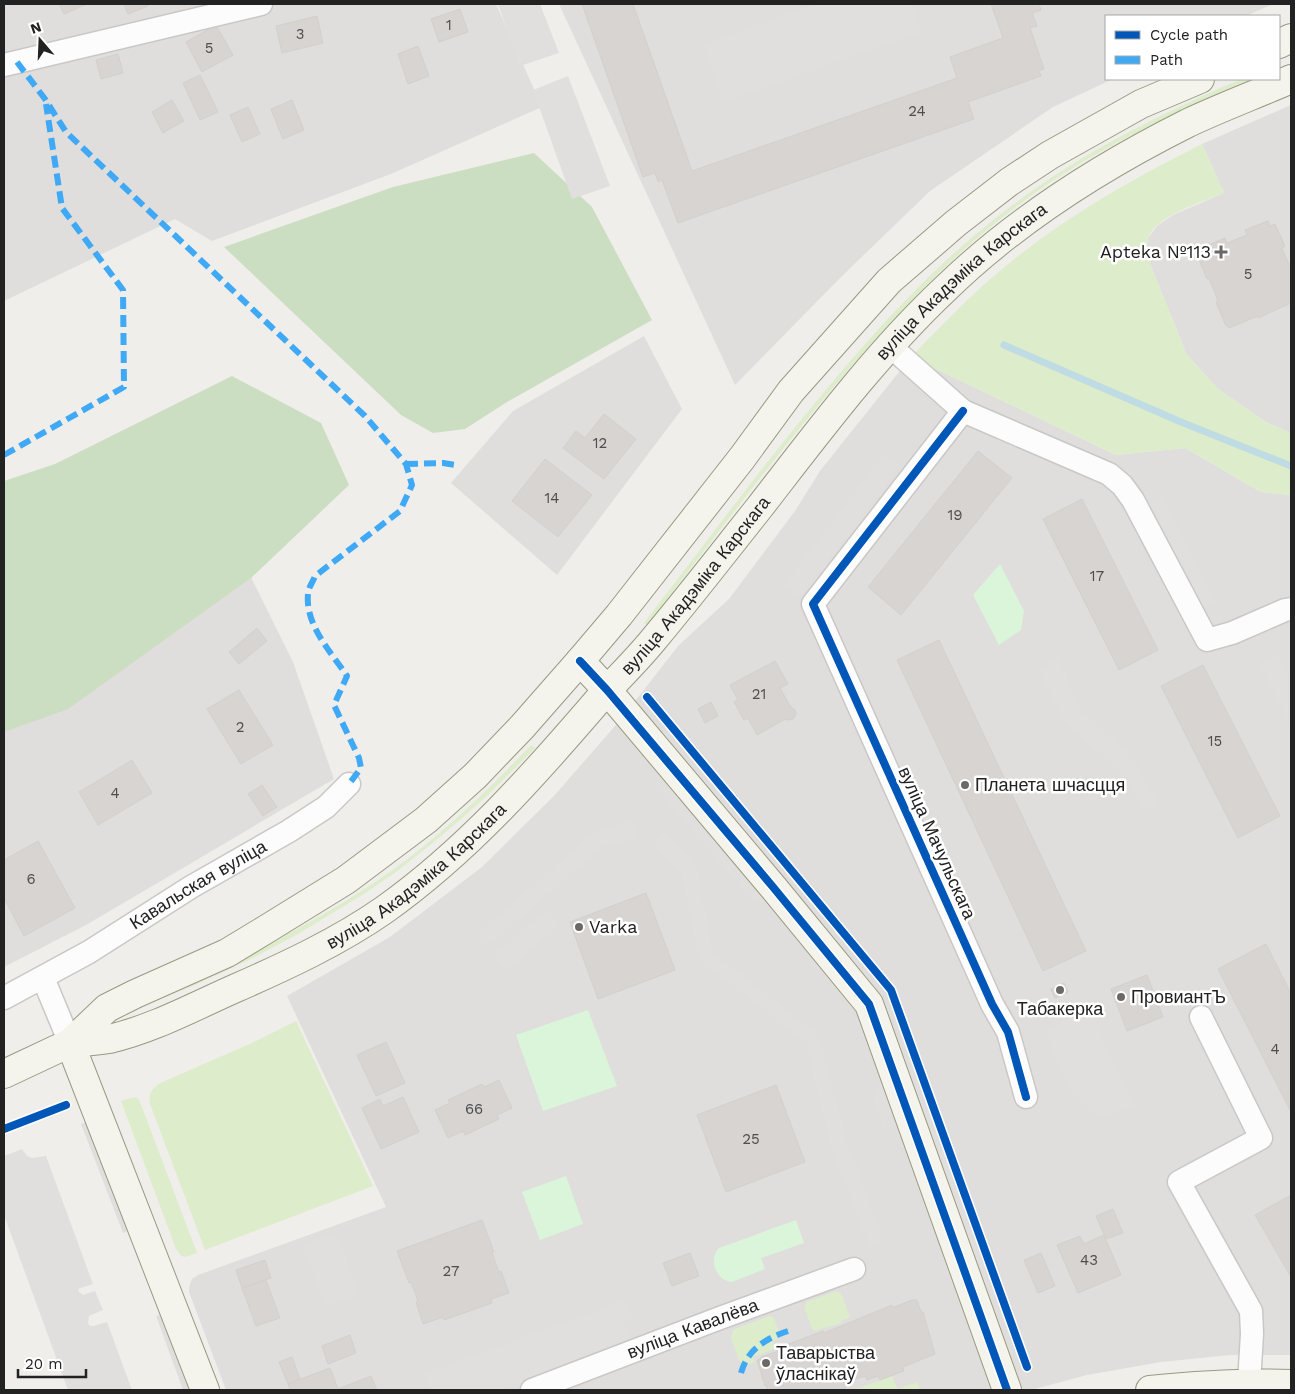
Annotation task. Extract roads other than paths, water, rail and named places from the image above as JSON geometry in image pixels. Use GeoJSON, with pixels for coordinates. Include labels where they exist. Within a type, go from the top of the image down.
{"type":"FeatureCollection","features":[{"type":"Feature","properties":{"kind":"main road","name":"вуліца Акадэміка Карскага"},"geometry":{"type":"LineString","coordinates":[[70,1043],[109,1039],[151,1025],[271,973],[334,941],[380,912],[456,853],[531,778],[651,642],[822,426],[890,346],[971,264],[1024,221],[1067,192],[1140,148],[1192,121],[1291,79]]}},
{"type":"Feature","properties":{"kind":"main road","name":"вуліца Акадэміка Карскага"},"geometry":{"type":"LineString","coordinates":[[4,1074],[70,1043],[107,1008],[227,953],[346,880],[426,820],[475,776],[522,727],[619,616],[742,458],[791,391],[889,281],[963,217],[1009,182],[1050,155],[1141,104],[1198,80]]}},
{"type":"Feature","properties":{"kind":"main road"},"geometry":{"type":"LineString","coordinates":[[580,661],[607,690],[870,1004],[1007,1390]]}},
{"type":"Feature","properties":{"kind":"main road"},"geometry":{"type":"LineString","coordinates":[[70,1043],[205,1390]]}},
{"type":"Feature","properties":{"kind":"main road"},"geometry":{"type":"LineString","coordinates":[[1150,1390],[1206,1384],[1291,1384]]}},
{"type":"Feature","properties":{"kind":"street"},"geometry":{"type":"LineString","coordinates":[[4,65],[261,4]]}},
{"type":"Feature","properties":{"kind":"street"},"geometry":{"type":"LineString","coordinates":[[890,346],[963,411],[1109,474],[1116,480],[1132,500],[1207,640],[1232,633],[1291,609]]}},
{"type":"Feature","properties":{"kind":"street","name":"вуліца Мачульскага"},"geometry":{"type":"LineString","coordinates":[[963,411],[813,604],[992,1004],[1008,1032],[1026,1097]]}},
{"type":"Feature","properties":{"kind":"street","name":"Кавальская вуліца"},"geometry":{"type":"LineString","coordinates":[[4,998],[89,952],[190,887],[289,831],[326,807],[348,784]]}},
{"type":"Feature","properties":{"kind":"street"},"geometry":{"type":"LineString","coordinates":[[43,978],[70,1043]]}},
{"type":"Feature","properties":{"kind":"street"},"geometry":{"type":"LineString","coordinates":[[1201,1017],[1261,1138],[1179,1182],[1251,1311],[1252,1334],[1249,1383]]}},
{"type":"Feature","properties":{"kind":"street","name":"вуліца Кавалёва"},"geometry":{"type":"LineString","coordinates":[[532,1390],[854,1269]]}},
{"type":"Feature","properties":{"kind":"waterway"},"geometry":{"type":"LineString","coordinates":[[1004,345],[1181,422],[1291,466]]}},
{"type":"Feature","properties":{"kind":"place","name":"Apteka №113"},"geometry":{"type":"Point","coordinates":[1221,252]}},
{"type":"Feature","properties":{"kind":"place","name":"Планета шчасцця"},"geometry":{"type":"Point","coordinates":[965,785]}},
{"type":"Feature","properties":{"kind":"place","name":"Varka"},"geometry":{"type":"Point","coordinates":[579,927]}},
{"type":"Feature","properties":{"kind":"place","name":"Табакерка"},"geometry":{"type":"Point","coordinates":[1060,990]}},
{"type":"Feature","properties":{"kind":"place","name":"ПровиантЪ"},"geometry":{"type":"Point","coordinates":[1121,997]}},
{"type":"Feature","properties":{"kind":"place","name":"Таварыства ўласнікаў"},"geometry":{"type":"Point","coordinates":[766,1363]}}]}
